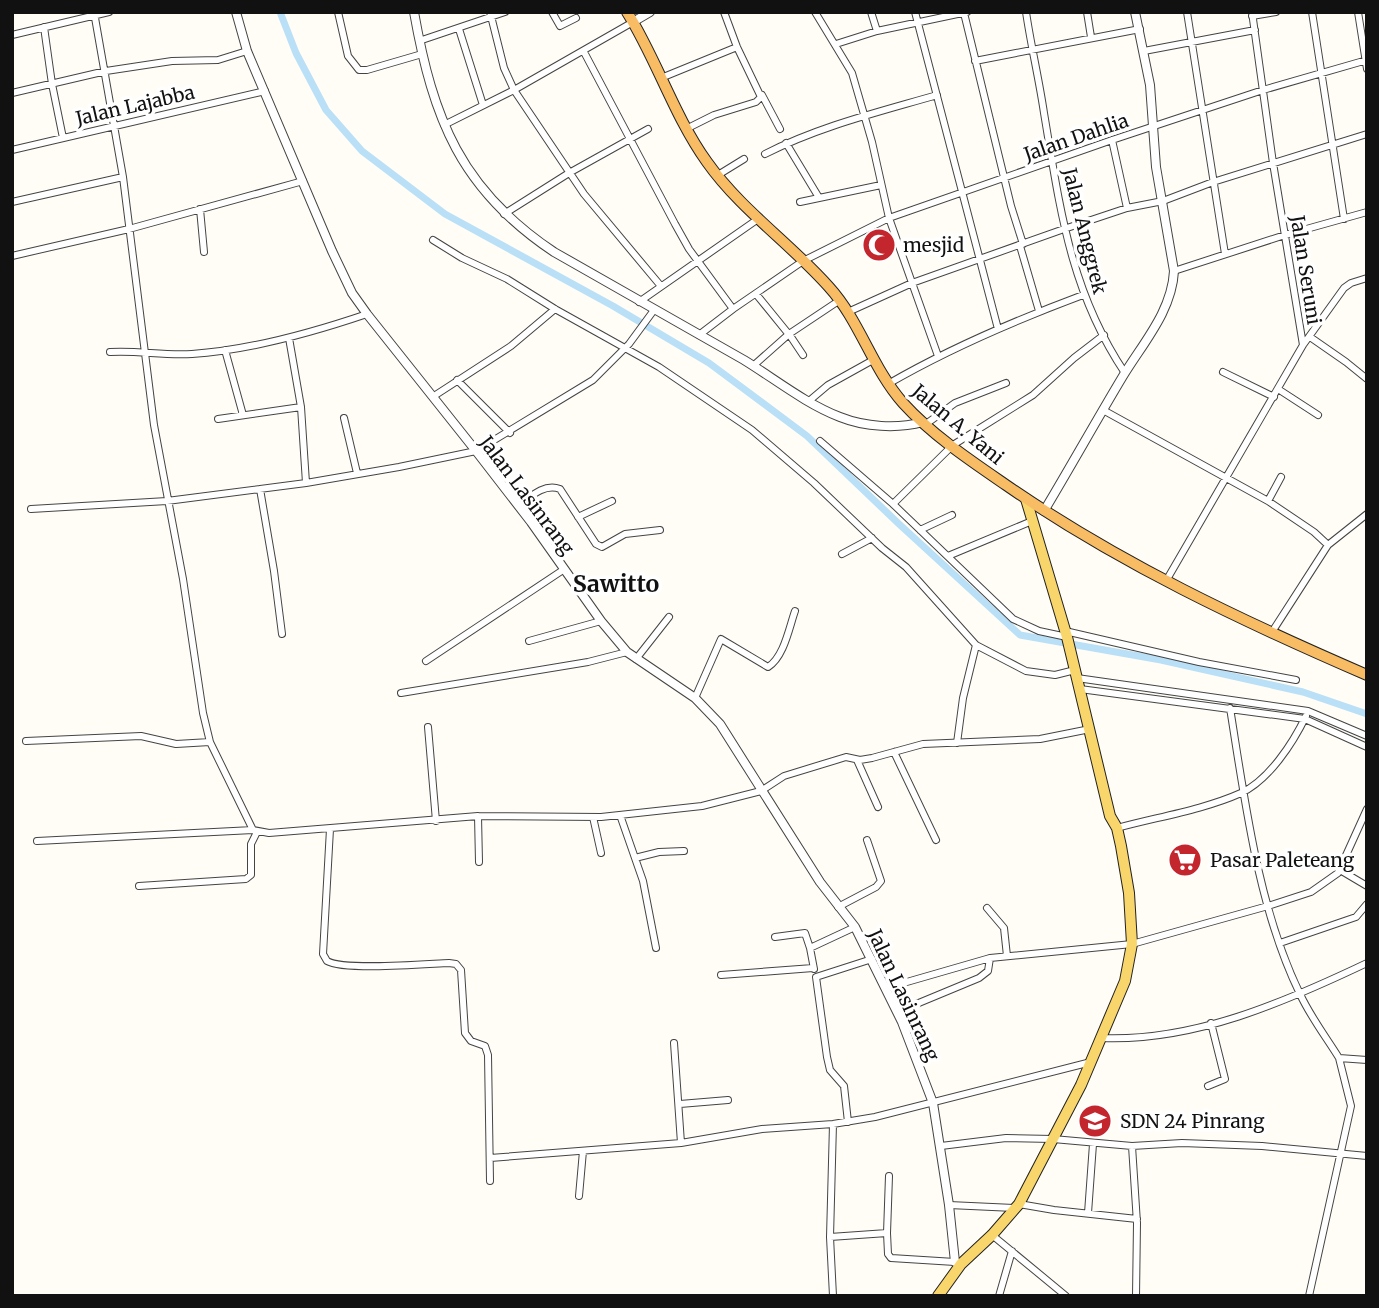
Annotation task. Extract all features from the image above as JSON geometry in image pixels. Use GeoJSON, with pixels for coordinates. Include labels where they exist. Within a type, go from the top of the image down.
{"type":"FeatureCollection","features":[{"type":"Feature","properties":{"kind":"highway","name":"Jalan A. Yani"},"geometry":{"type":"LineString","coordinates":[[630,16],[706,160],[758,219],[840,300],[888,384],[903,403],[925,423],[1026,499],[1118,555],[1271,634],[1367,676]]}},
{"type":"Feature","properties":{"kind":"main road"},"geometry":{"type":"LineString","coordinates":[[938,1296],[958,1263],[992,1235],[1017,1206],[1091,1062],[1127,975],[1132,944],[1129,893],[1117,828],[1110,816],[1067,635],[1026,499]]}},
{"type":"Feature","properties":{"kind":"street"},"geometry":{"type":"LineString","coordinates":[[12,35],[109,12]]}},
{"type":"Feature","properties":{"kind":"street","name":"Jalan Lasinrang"},"geometry":{"type":"LineString","coordinates":[[236,12],[247,51],[303,181],[344,275],[367,314],[434,396],[627,652],[695,698],[728,736],[838,907],[855,927],[912,1045],[933,1103],[958,1263]]}},
{"type":"Feature","properties":{"kind":"street"},"geometry":{"type":"LineString","coordinates":[[338,12],[348,56],[359,70],[422,54]]}},
{"type":"Feature","properties":{"kind":"street"},"geometry":{"type":"LineString","coordinates":[[414,12],[422,54],[444,125],[468,172],[504,214],[526,234],[554,252],[639,302],[652,313],[699,335],[840,417],[868,424],[902,426],[925,423],[955,403],[1006,383]]}},
{"type":"Feature","properties":{"kind":"street"},"geometry":{"type":"LineString","coordinates":[[419,41],[505,12]]}},
{"type":"Feature","properties":{"kind":"street"},"geometry":{"type":"LineString","coordinates":[[552,12],[560,26],[576,18]]}},
{"type":"Feature","properties":{"kind":"street"},"geometry":{"type":"LineString","coordinates":[[444,125],[584,52],[630,16],[650,12]]}},
{"type":"Feature","properties":{"kind":"street"},"geometry":{"type":"LineString","coordinates":[[724,12],[737,47],[780,129]]}},
{"type":"Feature","properties":{"kind":"street"},"geometry":{"type":"LineString","coordinates":[[815,12],[852,73],[888,218],[939,356]]}},
{"type":"Feature","properties":{"kind":"street"},"geometry":{"type":"LineString","coordinates":[[871,12],[877,31]]}},
{"type":"Feature","properties":{"kind":"street"},"geometry":{"type":"LineString","coordinates":[[915,12],[998,329]]}},
{"type":"Feature","properties":{"kind":"street","name":"Jalan Anggrek"},"geometry":{"type":"LineString","coordinates":[[1026,12],[1064,229],[1083,295],[1125,373]]}},
{"type":"Feature","properties":{"kind":"street"},"geometry":{"type":"LineString","coordinates":[[1087,12],[1091,37]]}},
{"type":"Feature","properties":{"kind":"street"},"geometry":{"type":"LineString","coordinates":[[1044,511],[1151,334],[1172,293],[1174,271],[1156,167],[1153,106],[1135,12]]}},
{"type":"Feature","properties":{"kind":"street"},"geometry":{"type":"LineString","coordinates":[[1187,12],[1225,254]]}},
{"type":"Feature","properties":{"kind":"street"},"geometry":{"type":"LineString","coordinates":[[1252,14],[1276,12]]}},
{"type":"Feature","properties":{"kind":"street"},"geometry":{"type":"LineString","coordinates":[[1312,12],[1344,219]]}},
{"type":"Feature","properties":{"kind":"street"},"geometry":{"type":"LineString","coordinates":[[1358,12],[1367,69]]}},
{"type":"Feature","properties":{"kind":"street"},"geometry":{"type":"LineString","coordinates":[[836,44],[918,21],[966,13],[975,61],[1039,311]]}},
{"type":"Feature","properties":{"kind":"street"},"geometry":{"type":"LineString","coordinates":[[94,14],[123,177],[154,425],[183,579],[203,713],[210,743],[255,831],[251,845],[251,874],[246,879],[139,886]]}},
{"type":"Feature","properties":{"kind":"street","name":"Jalan Seruni"},"geometry":{"type":"LineString","coordinates":[[1166,581],[1303,345],[1252,14]]}},
{"type":"Feature","properties":{"kind":"street"},"geometry":{"type":"LineString","coordinates":[[491,15],[505,68],[514,90],[569,173],[660,285]]}},
{"type":"Feature","properties":{"kind":"street"},"geometry":{"type":"LineString","coordinates":[[44,27],[63,138]]}},
{"type":"Feature","properties":{"kind":"street"},"geometry":{"type":"LineString","coordinates":[[459,29],[483,104]]}},
{"type":"Feature","properties":{"kind":"street"},"geometry":{"type":"LineString","coordinates":[[975,61],[1140,29]]}},
{"type":"Feature","properties":{"kind":"street"},"geometry":{"type":"LineString","coordinates":[[1144,51],[1255,30]]}},
{"type":"Feature","properties":{"kind":"street"},"geometry":{"type":"LineString","coordinates":[[661,78],[737,47]]}},
{"type":"Feature","properties":{"kind":"street"},"geometry":{"type":"LineString","coordinates":[[12,93],[106,71],[172,61],[218,60],[247,51]]}},
{"type":"Feature","properties":{"kind":"street"},"geometry":{"type":"LineString","coordinates":[[584,52],[675,224],[733,309]]}},
{"type":"Feature","properties":{"kind":"street","name":"Jalan Dahlia"},"geometry":{"type":"LineString","coordinates":[[699,335],[803,261],[888,218],[1263,90],[1366,60]]}},
{"type":"Feature","properties":{"kind":"street","name":"Jalan Lajabba"},"geometry":{"type":"LineString","coordinates":[[12,150],[265,92]]}},
{"type":"Feature","properties":{"kind":"street"},"geometry":{"type":"LineString","coordinates":[[688,128],[756,102],[762,95]]}},
{"type":"Feature","properties":{"kind":"street"},"geometry":{"type":"LineString","coordinates":[[765,154],[786,143],[864,115],[937,95]]}},
{"type":"Feature","properties":{"kind":"street"},"geometry":{"type":"LineString","coordinates":[[504,214],[569,173],[648,129]]}},
{"type":"Feature","properties":{"kind":"street"},"geometry":{"type":"LineString","coordinates":[[848,312],[912,283],[1064,229],[1127,208],[1163,201],[1213,182],[1367,134]]}},
{"type":"Feature","properties":{"kind":"street"},"geometry":{"type":"LineString","coordinates":[[1112,140],[1127,208]]}},
{"type":"Feature","properties":{"kind":"street"},"geometry":{"type":"LineString","coordinates":[[786,143],[818,196]]}},
{"type":"Feature","properties":{"kind":"street"},"geometry":{"type":"LineString","coordinates":[[718,176],[744,159]]}},
{"type":"Feature","properties":{"kind":"street"},"geometry":{"type":"LineString","coordinates":[[12,202],[123,177]]}},
{"type":"Feature","properties":{"kind":"street"},"geometry":{"type":"LineString","coordinates":[[12,256],[129,229],[303,181]]}},
{"type":"Feature","properties":{"kind":"street"},"geometry":{"type":"LineString","coordinates":[[800,202],[818,196],[881,185]]}},
{"type":"Feature","properties":{"kind":"street"},"geometry":{"type":"LineString","coordinates":[[200,209],[204,252]]}},
{"type":"Feature","properties":{"kind":"street"},"geometry":{"type":"LineString","coordinates":[[1174,271],[1367,212]]}},
{"type":"Feature","properties":{"kind":"street"},"geometry":{"type":"LineString","coordinates":[[639,302],[758,219]]}},
{"type":"Feature","properties":{"kind":"street"},"geometry":{"type":"LineString","coordinates":[[433,240],[462,258],[507,279],[555,309],[628,346],[752,430],[906,567],[976,645],[1027,671],[1076,675],[1308,711],[1367,736]]}},
{"type":"Feature","properties":{"kind":"street"},"geometry":{"type":"LineString","coordinates":[[1303,345],[1344,288],[1367,278]]}},
{"type":"Feature","properties":{"kind":"street"},"geometry":{"type":"LineString","coordinates":[[756,294],[803,355]]}},
{"type":"Feature","properties":{"kind":"street"},"geometry":{"type":"LineString","coordinates":[[888,384],[939,356],[998,329],[1083,295]]}},
{"type":"Feature","properties":{"kind":"street"},"geometry":{"type":"LineString","coordinates":[[754,366],[789,334],[840,300]]}},
{"type":"Feature","properties":{"kind":"street"},"geometry":{"type":"LineString","coordinates":[[434,396],[511,346],[555,309]]}},
{"type":"Feature","properties":{"kind":"street"},"geometry":{"type":"LineString","coordinates":[[31,509],[167,501],[260,489],[399,467],[476,451],[510,433],[593,380],[628,346],[652,313]]}},
{"type":"Feature","properties":{"kind":"street"},"geometry":{"type":"LineString","coordinates":[[110,352],[193,354],[225,350],[317,331],[367,314]]}},
{"type":"Feature","properties":{"kind":"street"},"geometry":{"type":"LineString","coordinates":[[893,504],[953,445],[1033,395],[1104,335]]}},
{"type":"Feature","properties":{"kind":"street"},"geometry":{"type":"LineString","coordinates":[[1310,337],[1367,379]]}},
{"type":"Feature","properties":{"kind":"street"},"geometry":{"type":"LineString","coordinates":[[289,338],[301,407],[306,483]]}},
{"type":"Feature","properties":{"kind":"street"},"geometry":{"type":"LineString","coordinates":[[225,350],[243,415]]}},
{"type":"Feature","properties":{"kind":"street"},"geometry":{"type":"LineString","coordinates":[[809,401],[828,385],[873,360]]}},
{"type":"Feature","properties":{"kind":"street"},"geometry":{"type":"LineString","coordinates":[[1223,372],[1274,397]]}},
{"type":"Feature","properties":{"kind":"street"},"geometry":{"type":"LineString","coordinates":[[457,380],[510,433]]}},
{"type":"Feature","properties":{"kind":"street"},"geometry":{"type":"LineString","coordinates":[[1278,389],[1318,415]]}},
{"type":"Feature","properties":{"kind":"street"},"geometry":{"type":"LineString","coordinates":[[218,419],[301,407]]}},
{"type":"Feature","properties":{"kind":"street"},"geometry":{"type":"LineString","coordinates":[[1103,410],[1268,501],[1314,531],[1328,545]]}},
{"type":"Feature","properties":{"kind":"street"},"geometry":{"type":"LineString","coordinates":[[344,418],[357,473]]}},
{"type":"Feature","properties":{"kind":"street"},"geometry":{"type":"LineString","coordinates":[[820,441],[893,504],[1013,619],[1039,631],[1296,680]]}},
{"type":"Feature","properties":{"kind":"street"},"geometry":{"type":"LineString","coordinates":[[1268,501],[1281,477]]}},
{"type":"Feature","properties":{"kind":"street"},"geometry":{"type":"LineString","coordinates":[[260,489],[282,634]]}},
{"type":"Feature","properties":{"kind":"street"},"geometry":{"type":"LineString","coordinates":[[518,506],[543,489],[560,489],[596,544],[602,547],[625,534],[660,530]]}},
{"type":"Feature","properties":{"kind":"street"},"geometry":{"type":"LineString","coordinates":[[578,517],[612,501]]}},
{"type":"Feature","properties":{"kind":"street"},"geometry":{"type":"LineString","coordinates":[[1271,634],[1328,545],[1367,514]]}},
{"type":"Feature","properties":{"kind":"street"},"geometry":{"type":"LineString","coordinates":[[920,530],[952,515]]}},
{"type":"Feature","properties":{"kind":"street"},"geometry":{"type":"LineString","coordinates":[[948,556],[1032,521]]}},
{"type":"Feature","properties":{"kind":"street"},"geometry":{"type":"LineString","coordinates":[[842,554],[872,538]]}},
{"type":"Feature","properties":{"kind":"street"},"geometry":{"type":"LineString","coordinates":[[426,661],[563,570]]}},
{"type":"Feature","properties":{"kind":"street"},"geometry":{"type":"LineString","coordinates":[[695,698],[721,639],[768,667],[774,663],[780,652],[795,611]]}},
{"type":"Feature","properties":{"kind":"street"},"geometry":{"type":"LineString","coordinates":[[636,659],[668,617]]}},
{"type":"Feature","properties":{"kind":"street"},"geometry":{"type":"LineString","coordinates":[[529,641],[601,621]]}},
{"type":"Feature","properties":{"kind":"street"},"geometry":{"type":"LineString","coordinates":[[957,743],[963,698],[976,645]]}},
{"type":"Feature","properties":{"kind":"street"},"geometry":{"type":"LineString","coordinates":[[401,693],[588,662],[627,652]]}},
{"type":"Feature","properties":{"kind":"street"},"geometry":{"type":"LineString","coordinates":[[1076,675],[1230,708],[1305,719],[1367,747]]}},
{"type":"Feature","properties":{"kind":"street"},"geometry":{"type":"LineString","coordinates":[[1230,708],[1243,792],[1268,906],[1300,995],[1339,1058],[1352,1106],[1309,1296]]}},
{"type":"Feature","properties":{"kind":"street"},"geometry":{"type":"LineString","coordinates":[[1117,828],[1243,792],[1269,771],[1281,757],[1308,711]]}},
{"type":"Feature","properties":{"kind":"street"},"geometry":{"type":"LineString","coordinates":[[428,727],[436,821]]}},
{"type":"Feature","properties":{"kind":"street"},"geometry":{"type":"LineString","coordinates":[[37,841],[330,829],[478,816],[620,816],[702,806],[761,791],[784,776],[846,757],[857,760],[919,744],[1040,739],[1090,729]]}},
{"type":"Feature","properties":{"kind":"street"},"geometry":{"type":"LineString","coordinates":[[26,741],[141,736],[176,744],[210,743]]}},
{"type":"Feature","properties":{"kind":"street"},"geometry":{"type":"LineString","coordinates":[[894,752],[936,840]]}},
{"type":"Feature","properties":{"kind":"street"},"geometry":{"type":"LineString","coordinates":[[857,760],[878,807]]}},
{"type":"Feature","properties":{"kind":"street"},"geometry":{"type":"LineString","coordinates":[[886,988],[990,958],[1132,944],[1311,892],[1334,878],[1340,870],[1367,809]]}},
{"type":"Feature","properties":{"kind":"street"},"geometry":{"type":"LineString","coordinates":[[478,816],[479,862]]}},
{"type":"Feature","properties":{"kind":"street"},"geometry":{"type":"LineString","coordinates":[[620,816],[643,881],[656,948]]}},
{"type":"Feature","properties":{"kind":"street"},"geometry":{"type":"LineString","coordinates":[[593,817],[601,853]]}},
{"type":"Feature","properties":{"kind":"street"},"geometry":{"type":"LineString","coordinates":[[330,829],[325,958],[331,964],[338,965],[449,963],[459,967],[462,973],[465,1033],[471,1041],[485,1046],[488,1055],[490,1181]]}},
{"type":"Feature","properties":{"kind":"street"},"geometry":{"type":"LineString","coordinates":[[838,907],[876,887],[881,881],[867,840]]}},
{"type":"Feature","properties":{"kind":"street"},"geometry":{"type":"LineString","coordinates":[[635,858],[660,852],[684,852]]}},
{"type":"Feature","properties":{"kind":"street"},"geometry":{"type":"LineString","coordinates":[[1340,870],[1367,886]]}},
{"type":"Feature","properties":{"kind":"street"},"geometry":{"type":"LineString","coordinates":[[1280,943],[1356,917],[1367,904]]}},
{"type":"Feature","properties":{"kind":"street"},"geometry":{"type":"LineString","coordinates":[[987,908],[1004,928],[1007,956]]}},
{"type":"Feature","properties":{"kind":"street"},"geometry":{"type":"LineString","coordinates":[[810,948],[855,927]]}},
{"type":"Feature","properties":{"kind":"street"},"geometry":{"type":"LineString","coordinates":[[775,937],[806,933],[816,978],[827,1057],[830,1070],[844,1086],[848,1122]]}},
{"type":"Feature","properties":{"kind":"street"},"geometry":{"type":"LineString","coordinates":[[897,1012],[979,978],[988,971],[990,958]]}},
{"type":"Feature","properties":{"kind":"street"},"geometry":{"type":"LineString","coordinates":[[816,978],[872,959]]}},
{"type":"Feature","properties":{"kind":"street"},"geometry":{"type":"LineString","coordinates":[[1101,1038],[1152,1037],[1211,1023],[1300,995],[1367,963]]}},
{"type":"Feature","properties":{"kind":"street"},"geometry":{"type":"LineString","coordinates":[[721,975],[813,968]]}},
{"type":"Feature","properties":{"kind":"street"},"geometry":{"type":"LineString","coordinates":[[1208,1087],[1225,1079],[1211,1023]]}},
{"type":"Feature","properties":{"kind":"street"},"geometry":{"type":"LineString","coordinates":[[674,1043],[681,1143]]}},
{"type":"Feature","properties":{"kind":"street"},"geometry":{"type":"LineString","coordinates":[[1339,1058],[1367,1060]]}},
{"type":"Feature","properties":{"kind":"street"},"geometry":{"type":"LineString","coordinates":[[490,1158],[681,1143],[762,1129],[848,1122],[1091,1062]]}},
{"type":"Feature","properties":{"kind":"street"},"geometry":{"type":"LineString","coordinates":[[680,1104],[728,1100]]}},
{"type":"Feature","properties":{"kind":"street"},"geometry":{"type":"LineString","coordinates":[[833,1124],[830,1237],[834,1296]]}},
{"type":"Feature","properties":{"kind":"street"},"geometry":{"type":"LineString","coordinates":[[941,1146],[1006,1138],[1053,1139],[1132,1146],[1226,1144],[1367,1156]]}},
{"type":"Feature","properties":{"kind":"street"},"geometry":{"type":"LineString","coordinates":[[1088,1213],[1093,1144]]}},
{"type":"Feature","properties":{"kind":"street"},"geometry":{"type":"LineString","coordinates":[[1132,1146],[1137,1219],[1136,1296]]}},
{"type":"Feature","properties":{"kind":"street"},"geometry":{"type":"LineString","coordinates":[[579,1196],[583,1151]]}},
{"type":"Feature","properties":{"kind":"street"},"geometry":{"type":"LineString","coordinates":[[889,1176],[887,1233],[888,1254],[891,1258],[958,1263]]}},
{"type":"Feature","properties":{"kind":"street"},"geometry":{"type":"LineString","coordinates":[[949,1205],[1017,1206],[1137,1219]]}},
{"type":"Feature","properties":{"kind":"street"},"geometry":{"type":"LineString","coordinates":[[830,1237],[887,1233]]}},
{"type":"Feature","properties":{"kind":"street"},"geometry":{"type":"LineString","coordinates":[[992,1235],[1066,1296]]}},
{"type":"Feature","properties":{"kind":"street"},"geometry":{"type":"LineString","coordinates":[[999,1296],[1012,1251]]}},
{"type":"Feature","properties":{"kind":"waterway"},"geometry":{"type":"LineString","coordinates":[[280,12],[296,53],[326,110],[362,151],[445,214],[613,306],[709,363],[807,436],[1020,635],[1161,660],[1303,692],[1367,714]]}},
{"type":"Feature","properties":{"kind":"place","name":"mesjid"},"geometry":{"type":"Point","coordinates":[879,245]}},
{"type":"Feature","properties":{"kind":"place","name":"Pasar Paleteang"},"geometry":{"type":"Point","coordinates":[1185,860]}},
{"type":"Feature","properties":{"kind":"place","name":"SDN 24 Pinrang"},"geometry":{"type":"Point","coordinates":[1095,1121]}},
{"type":"Feature","properties":{"kind":"district","name":"Sawitto"},"geometry":{"type":"Point","coordinates":[616,584]}}]}
